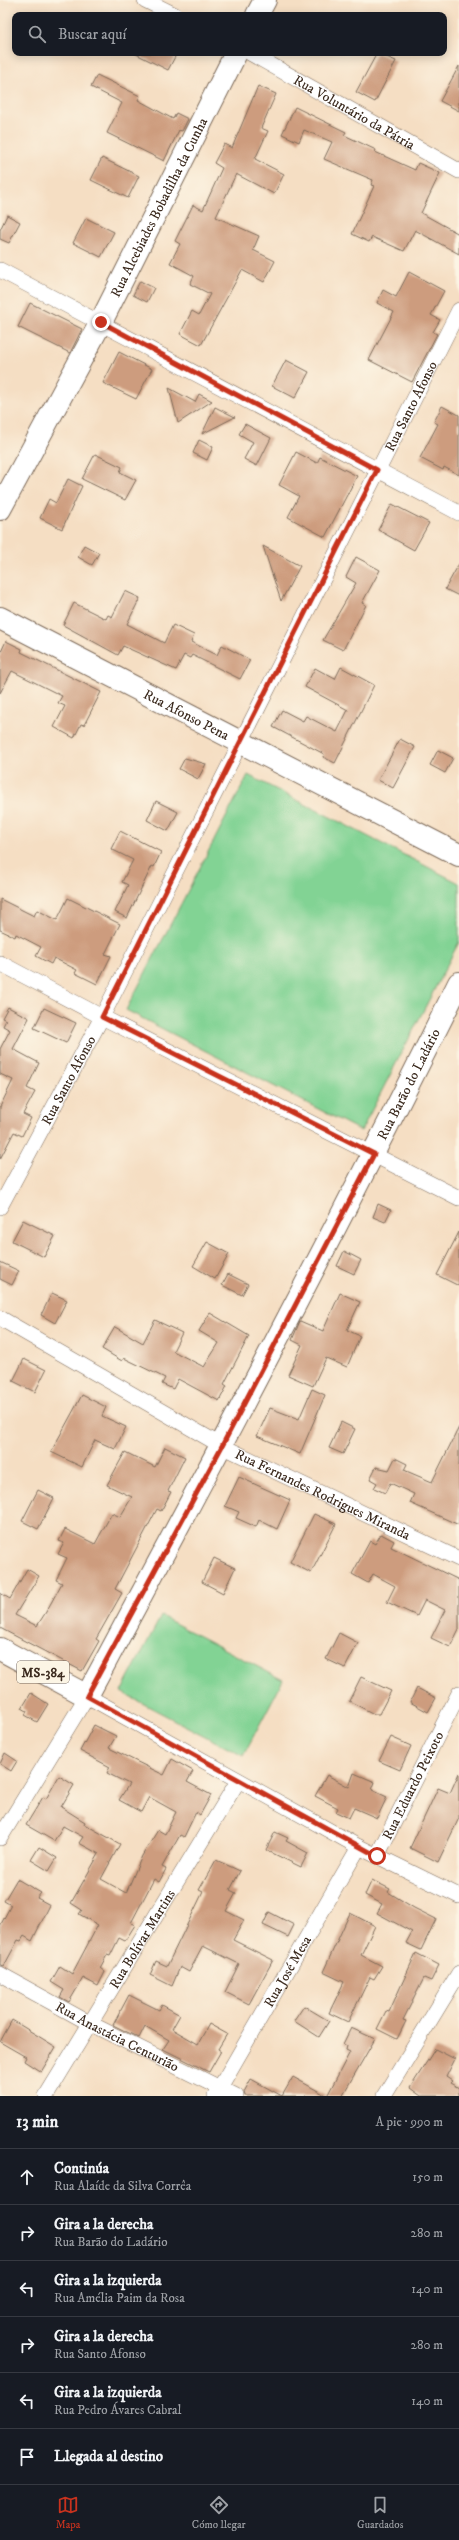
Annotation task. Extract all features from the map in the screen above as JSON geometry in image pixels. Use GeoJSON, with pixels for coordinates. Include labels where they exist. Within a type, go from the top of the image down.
{"type":"FeatureCollection","features":[{"type":"Feature","properties":{"kind":"street"},"geometry":{"type":"LineString","coordinates":[[145,0],[169,12]]}},
{"type":"Feature","properties":{"kind":"street"},"geometry":{"type":"LineString","coordinates":[[259,12],[265,0]]}},
{"type":"Feature","properties":{"kind":"street","name":"Rua Alcebiades Bobadilha da Cunha"},"geometry":{"type":"LineString","coordinates":[[0,509],[101,322],[234,56]]}},
{"type":"Feature","properties":{"kind":"street","name":"Rua Voluntário da Pátria"},"geometry":{"type":"LineString","coordinates":[[255,56],[459,171]]}},
{"type":"Feature","properties":{"kind":"street"},"geometry":{"type":"LineString","coordinates":[[0,270],[101,322],[459,513]]}},
{"type":"Feature","properties":{"kind":"street","name":"Rua Santo Afonso"},"geometry":{"type":"LineString","coordinates":[[0,1207],[102,1017],[459,310]]}},
{"type":"Feature","properties":{"kind":"street","name":"Rua Afonso Pena"},"geometry":{"type":"LineString","coordinates":[[0,618],[459,855]]}},
{"type":"Feature","properties":{"kind":"street"},"geometry":{"type":"LineString","coordinates":[[0,963],[102,1017],[459,1198]]}},
{"type":"Feature","properties":{"kind":"street","name":"Rua Barão do Ladário"},"geometry":{"type":"LineString","coordinates":[[0,1838],[87,1696],[222,1446],[374,1154],[459,983]]}},
{"type":"Feature","properties":{"kind":"street","name":"Rua Fernandes Rodrigues Miranda"},"geometry":{"type":"LineString","coordinates":[[0,1318],[222,1446],[459,1560]]}},
{"type":"Feature","properties":{"kind":"street","name":"MS-384"},"geometry":{"type":"LineString","coordinates":[[0,1649],[87,1696]]}},
{"type":"Feature","properties":{"kind":"street","name":"Rua Eduardo Peixoto"},"geometry":{"type":"LineString","coordinates":[[377,1856],[459,1693]]}},
{"type":"Feature","properties":{"kind":"street"},"geometry":{"type":"LineString","coordinates":[[87,1696],[359,1847],[459,1896]]}},
{"type":"Feature","properties":{"kind":"street","name":"Rua Bolívar Martins"},"geometry":{"type":"LineString","coordinates":[[46,2096],[238,1781]]}},
{"type":"Feature","properties":{"kind":"street","name":"Rua José Mesa"},"geometry":{"type":"LineString","coordinates":[[218,2092],[359,1847]]}},
{"type":"Feature","properties":{"kind":"street"},"geometry":{"type":"LineString","coordinates":[[384,2096],[459,1973]]}},
{"type":"Feature","properties":{"kind":"street","name":"Rua Anastácia Centurião"},"geometry":{"type":"LineString","coordinates":[[0,1974],[218,2092],[236,2096]]}},
{"type":"Feature","properties":{"kind":"green space"},"geometry":{"type":"Polygon","coordinates":[[[248,775],[459,883],[459,942],[361,1131],[126,1010],[248,775]]]}},
{"type":"Feature","properties":{"kind":"green space"},"geometry":{"type":"Polygon","coordinates":[[[161,1616],[283,1680],[243,1756],[121,1692],[161,1616]]]}},
{"type":"Feature","properties":{"kind":"building"},"geometry":{"type":"Polygon","coordinates":[[[140,56],[175,56],[168,70],[140,56]]]}},
{"type":"Feature","properties":{"kind":"building"},"geometry":{"type":"Polygon","coordinates":[[[375,56],[384,56],[396,61],[375,102],[356,92],[375,56]]]}},
{"type":"Feature","properties":{"kind":"building"},"geometry":{"type":"Polygon","coordinates":[[[459,66],[459,111],[440,101],[459,66]]]}},
{"type":"Feature","properties":{"kind":"building"},"geometry":{"type":"Polygon","coordinates":[[[97,75],[140,96],[138,100],[173,119],[176,113],[188,119],[182,131],[179,130],[164,161],[107,133],[122,103],[91,87],[97,75]]]}},
{"type":"Feature","properties":{"kind":"building"},"geometry":{"type":"Polygon","coordinates":[[[258,86],[276,94],[261,128],[268,131],[255,159],[284,174],[274,194],[236,174],[216,217],[259,236],[253,250],[275,261],[264,282],[242,270],[201,345],[180,334],[192,311],[199,315],[210,294],[190,284],[194,276],[170,263],[180,244],[175,241],[193,205],[203,210],[222,168],[214,163],[224,144],[232,148],[258,86]]]}},
{"type":"Feature","properties":{"kind":"building"},"geometry":{"type":"Polygon","coordinates":[[[295,107],[346,132],[344,135],[376,150],[375,152],[415,170],[418,163],[440,173],[421,213],[459,234],[459,254],[415,230],[404,251],[372,237],[369,242],[352,234],[374,186],[371,185],[373,180],[324,159],[332,142],[304,130],[299,142],[282,134],[295,107]]]}},
{"type":"Feature","properties":{"kind":"building"},"geometry":{"type":"Polygon","coordinates":[[[102,158],[139,176],[128,198],[91,180],[102,158]]]}},
{"type":"Feature","properties":{"kind":"building"},"geometry":{"type":"Polygon","coordinates":[[[7,215],[20,222],[9,243],[0,239],[0,230],[7,215]]]}},
{"type":"Feature","properties":{"kind":"building"},"geometry":{"type":"Polygon","coordinates":[[[86,218],[114,232],[101,257],[73,243],[86,218]]]}},
{"type":"Feature","properties":{"kind":"building"},"geometry":{"type":"Polygon","coordinates":[[[409,272],[444,291],[431,315],[440,320],[433,332],[437,334],[412,382],[369,360],[394,312],[377,303],[383,290],[396,297],[409,272]]]}},
{"type":"Feature","properties":{"kind":"building"},"geometry":{"type":"Polygon","coordinates":[[[140,281],[154,288],[147,302],[133,295],[140,281]]]}},
{"type":"Feature","properties":{"kind":"building"},"geometry":{"type":"Polygon","coordinates":[[[30,303],[82,329],[70,353],[18,327],[30,303]]]}},
{"type":"Feature","properties":{"kind":"building"},"geometry":{"type":"Polygon","coordinates":[[[119,352],[152,369],[136,399],[103,383],[119,352]]]}},
{"type":"Feature","properties":{"kind":"building"},"geometry":{"type":"Polygon","coordinates":[[[286,360],[309,372],[295,398],[272,386],[286,360]]]}},
{"type":"Feature","properties":{"kind":"building"},"geometry":{"type":"Polygon","coordinates":[[[169,388],[195,402],[199,394],[212,401],[178,423],[169,388]]]}},
{"type":"Feature","properties":{"kind":"building"},"geometry":{"type":"Polygon","coordinates":[[[442,406],[459,415],[459,475],[444,467],[443,470],[420,458],[438,424],[434,422],[442,406]]]}},
{"type":"Feature","properties":{"kind":"building"},"geometry":{"type":"Polygon","coordinates":[[[215,407],[235,417],[202,434],[215,407]]]}},
{"type":"Feature","properties":{"kind":"building"},"geometry":{"type":"Polygon","coordinates":[[[245,424],[271,438],[257,466],[244,459],[253,442],[239,434],[245,424]]]}},
{"type":"Feature","properties":{"kind":"building"},"geometry":{"type":"Polygon","coordinates":[[[199,440],[213,447],[207,460],[193,453],[199,440]]]}},
{"type":"Feature","properties":{"kind":"building"},"geometry":{"type":"Polygon","coordinates":[[[296,452],[317,463],[320,457],[357,476],[325,537],[288,517],[299,496],[279,485],[296,452]]]}},
{"type":"Feature","properties":{"kind":"building"},"geometry":{"type":"Polygon","coordinates":[[[95,454],[122,467],[120,472],[136,480],[125,500],[82,479],[95,454]]]}},
{"type":"Feature","properties":{"kind":"building"},"geometry":{"type":"Polygon","coordinates":[[[68,479],[82,486],[62,529],[40,518],[49,499],[56,503],[68,479]]]}},
{"type":"Feature","properties":{"kind":"building"},"geometry":{"type":"Polygon","coordinates":[[[392,504],[429,523],[414,550],[378,530],[392,504]]]}},
{"type":"Feature","properties":{"kind":"building"},"geometry":{"type":"Polygon","coordinates":[[[84,545],[99,553],[92,565],[78,557],[84,545]]]}},
{"type":"Feature","properties":{"kind":"building"},"geometry":{"type":"Polygon","coordinates":[[[263,546],[300,566],[281,601],[272,574],[263,546]]]}},
{"type":"Feature","properties":{"kind":"building"},"geometry":{"type":"Polygon","coordinates":[[[356,557],[380,570],[362,603],[366,605],[343,650],[323,640],[356,583],[346,577],[356,557]]]}},
{"type":"Feature","properties":{"kind":"building"},"geometry":{"type":"Polygon","coordinates":[[[459,564],[459,596],[445,589],[459,564]]]}},
{"type":"Feature","properties":{"kind":"building"},"geometry":{"type":"Polygon","coordinates":[[[125,591],[140,598],[127,624],[164,643],[173,625],[194,635],[191,642],[217,655],[222,645],[250,660],[240,679],[192,655],[190,658],[184,655],[176,670],[123,646],[118,655],[63,625],[74,603],[106,619],[108,615],[112,617],[125,591]]]}},
{"type":"Feature","properties":{"kind":"building"},"geometry":{"type":"Polygon","coordinates":[[[6,641],[22,649],[21,652],[101,692],[84,725],[81,724],[74,738],[54,727],[65,706],[58,703],[62,696],[12,671],[0,693],[0,654],[6,641]]]}},
{"type":"Feature","properties":{"kind":"building"},"geometry":{"type":"Polygon","coordinates":[[[341,667],[374,685],[335,763],[323,757],[324,754],[273,727],[282,710],[303,721],[306,716],[337,732],[348,710],[305,687],[315,668],[335,679],[341,667]]]}},
{"type":"Feature","properties":{"kind":"building"},"geometry":{"type":"Polygon","coordinates":[[[400,739],[415,747],[393,788],[378,780],[400,739]]]}},
{"type":"Feature","properties":{"kind":"building"},"geometry":{"type":"Polygon","coordinates":[[[438,750],[453,758],[445,773],[430,765],[438,750]]]}},
{"type":"Feature","properties":{"kind":"building"},"geometry":{"type":"Polygon","coordinates":[[[185,758],[206,764],[198,779],[179,769],[185,758]]]}},
{"type":"Feature","properties":{"kind":"building"},"geometry":{"type":"Polygon","coordinates":[[[156,801],[178,812],[168,831],[147,820],[156,801]]]}},
{"type":"Feature","properties":{"kind":"building"},"geometry":{"type":"Polygon","coordinates":[[[120,831],[161,852],[154,867],[152,866],[127,918],[115,912],[128,885],[122,882],[133,860],[111,849],[120,831]]]}},
{"type":"Feature","properties":{"kind":"building"},"geometry":{"type":"Polygon","coordinates":[[[68,898],[120,924],[105,954],[111,956],[97,984],[75,973],[77,970],[54,958],[51,964],[36,956],[41,947],[16,934],[15,937],[0,930],[0,899],[34,916],[37,910],[57,920],[68,898]]]}},
{"type":"Feature","properties":{"kind":"building"},"geometry":{"type":"Polygon","coordinates":[[[8,1007],[29,1018],[13,1049],[39,1063],[27,1088],[35,1092],[23,1114],[31,1118],[22,1136],[14,1132],[0,1159],[0,1107],[13,1080],[0,1074],[0,1049],[10,1030],[3,1026],[6,1020],[2,1018],[8,1007]]]}},
{"type":"Feature","properties":{"kind":"building"},"geometry":{"type":"Polygon","coordinates":[[[44,1008],[76,1023],[66,1043],[34,1028],[44,1008]]]}},
{"type":"Feature","properties":{"kind":"building"},"geometry":{"type":"Polygon","coordinates":[[[378,1204],[391,1210],[385,1222],[373,1217],[378,1204]]]}},
{"type":"Feature","properties":{"kind":"building"},"geometry":{"type":"Polygon","coordinates":[[[23,1220],[55,1236],[44,1257],[12,1241],[23,1220]]]}},
{"type":"Feature","properties":{"kind":"building"},"geometry":{"type":"Polygon","coordinates":[[[459,1232],[459,1286],[437,1275],[459,1232]]]}},
{"type":"Feature","properties":{"kind":"building"},"geometry":{"type":"Polygon","coordinates":[[[207,1242],[229,1254],[215,1279],[193,1266],[207,1242]]]}},
{"type":"Feature","properties":{"kind":"building"},"geometry":{"type":"Polygon","coordinates":[[[344,1251],[361,1260],[354,1274],[337,1266],[344,1251]]]}},
{"type":"Feature","properties":{"kind":"building"},"geometry":{"type":"Polygon","coordinates":[[[0,1262],[19,1271],[12,1285],[0,1279],[0,1262]]]}},
{"type":"Feature","properties":{"kind":"building"},"geometry":{"type":"Polygon","coordinates":[[[228,1274],[248,1284],[242,1295],[222,1285],[228,1274]]]}},
{"type":"Feature","properties":{"kind":"building"},"geometry":{"type":"Polygon","coordinates":[[[52,1293],[67,1300],[55,1323],[41,1315],[52,1293]]]}},
{"type":"Feature","properties":{"kind":"building"},"geometry":{"type":"Polygon","coordinates":[[[340,1293],[360,1302],[347,1330],[360,1336],[347,1367],[326,1358],[313,1386],[288,1375],[302,1345],[292,1340],[300,1321],[323,1331],[340,1293]]]}},
{"type":"Feature","properties":{"kind":"building"},"geometry":{"type":"Polygon","coordinates":[[[210,1313],[249,1336],[224,1384],[227,1386],[219,1401],[178,1379],[173,1389],[162,1384],[165,1378],[124,1358],[122,1361],[102,1349],[115,1327],[143,1343],[155,1320],[182,1333],[173,1351],[204,1367],[219,1343],[199,1331],[210,1313]]]}},
{"type":"Feature","properties":{"kind":"building"},"geometry":{"type":"Polygon","coordinates":[[[24,1359],[46,1370],[35,1392],[13,1381],[24,1359]]]}},
{"type":"Feature","properties":{"kind":"building"},"geometry":{"type":"Polygon","coordinates":[[[312,1389],[325,1395],[300,1454],[257,1436],[270,1408],[299,1419],[312,1389]]]}},
{"type":"Feature","properties":{"kind":"building"},"geometry":{"type":"Polygon","coordinates":[[[82,1395],[106,1407],[102,1416],[126,1427],[115,1449],[95,1440],[82,1467],[51,1452],[82,1395]]]}},
{"type":"Feature","properties":{"kind":"building"},"geometry":{"type":"Polygon","coordinates":[[[341,1422],[355,1429],[343,1454],[329,1448],[341,1422]]]}},
{"type":"Feature","properties":{"kind":"building"},"geometry":{"type":"Polygon","coordinates":[[[459,1427],[459,1525],[410,1503],[414,1494],[390,1483],[385,1493],[374,1488],[377,1483],[370,1479],[376,1467],[389,1470],[395,1458],[407,1464],[404,1470],[432,1482],[459,1427]]]}},
{"type":"Feature","properties":{"kind":"building"},"geometry":{"type":"Polygon","coordinates":[[[165,1447],[185,1457],[168,1491],[171,1492],[161,1511],[157,1509],[115,1589],[122,1593],[96,1639],[99,1641],[82,1671],[0,1628],[0,1593],[10,1599],[27,1569],[39,1576],[15,1615],[37,1626],[62,1583],[56,1580],[67,1558],[58,1554],[64,1543],[59,1541],[65,1529],[95,1544],[112,1513],[120,1517],[132,1497],[107,1485],[125,1452],[155,1467],[165,1447]]]}},
{"type":"Feature","properties":{"kind":"building"},"geometry":{"type":"Polygon","coordinates":[[[239,1477],[290,1500],[277,1529],[259,1520],[256,1527],[236,1518],[239,1512],[225,1506],[239,1477]]]}},
{"type":"Feature","properties":{"kind":"building"},"geometry":{"type":"Polygon","coordinates":[[[38,1490],[54,1498],[38,1529],[22,1521],[38,1490]]]}},
{"type":"Feature","properties":{"kind":"building"},"geometry":{"type":"Polygon","coordinates":[[[314,1514],[336,1524],[311,1573],[290,1562],[314,1514]]]}},
{"type":"Feature","properties":{"kind":"building"},"geometry":{"type":"Polygon","coordinates":[[[381,1534],[394,1541],[391,1547],[459,1580],[459,1629],[450,1647],[431,1638],[445,1610],[425,1600],[417,1616],[387,1602],[395,1586],[373,1574],[368,1583],[352,1574],[370,1541],[375,1544],[381,1534]]]}},
{"type":"Feature","properties":{"kind":"building"},"geometry":{"type":"Polygon","coordinates":[[[214,1558],[235,1568],[223,1593],[202,1582],[214,1558]]]}},
{"type":"Feature","properties":{"kind":"building"},"geometry":{"type":"Polygon","coordinates":[[[339,1633],[358,1643],[345,1668],[326,1659],[339,1633]]]}},
{"type":"Feature","properties":{"kind":"building"},"geometry":{"type":"Polygon","coordinates":[[[361,1677],[391,1691],[379,1714],[374,1714],[349,1701],[361,1677]]]}},
{"type":"Feature","properties":{"kind":"building"},"geometry":{"type":"Polygon","coordinates":[[[417,1688],[436,1698],[428,1712],[410,1702],[417,1688]]]}},
{"type":"Feature","properties":{"kind":"building"},"geometry":{"type":"Polygon","coordinates":[[[31,1693],[48,1704],[37,1722],[25,1715],[27,1711],[22,1708],[31,1693]]]}},
{"type":"Feature","properties":{"kind":"building"},"geometry":{"type":"Polygon","coordinates":[[[94,1725],[116,1736],[109,1748],[164,1775],[172,1759],[193,1771],[187,1782],[211,1795],[200,1815],[196,1812],[184,1837],[180,1835],[162,1867],[166,1869],[159,1882],[154,1879],[131,1923],[135,1925],[125,1941],[119,1938],[110,1956],[107,1955],[100,1968],[105,1972],[98,1986],[83,1978],[69,2002],[60,1997],[64,1990],[51,1982],[60,1966],[72,1974],[98,1925],[79,1914],[82,1910],[71,1903],[99,1854],[79,1843],[83,1837],[63,1826],[54,1841],[26,1825],[43,1797],[46,1799],[59,1776],[74,1785],[61,1807],[85,1822],[84,1824],[120,1844],[101,1879],[126,1893],[142,1856],[158,1830],[165,1834],[176,1812],[149,1797],[141,1812],[119,1800],[129,1784],[107,1773],[110,1767],[80,1751],[94,1725]]]}},
{"type":"Feature","properties":{"kind":"building"},"geometry":{"type":"Polygon","coordinates":[[[391,1737],[411,1746],[400,1770],[379,1761],[391,1737]]]}},
{"type":"Feature","properties":{"kind":"building"},"geometry":{"type":"Polygon","coordinates":[[[5,1753],[17,1761],[11,1771],[0,1764],[5,1753]]]}},
{"type":"Feature","properties":{"kind":"building"},"geometry":{"type":"Polygon","coordinates":[[[354,1773],[375,1782],[372,1790],[387,1797],[377,1818],[354,1808],[349,1818],[336,1812],[338,1808],[315,1796],[327,1775],[349,1787],[354,1773]]]}},
{"type":"Feature","properties":{"kind":"building"},"geometry":{"type":"Polygon","coordinates":[[[459,1773],[459,1818],[438,1862],[410,1848],[438,1788],[450,1793],[459,1773]]]}},
{"type":"Feature","properties":{"kind":"building"},"geometry":{"type":"Polygon","coordinates":[[[275,1832],[288,1838],[286,1841],[308,1853],[301,1867],[266,1850],[275,1832]]]}},
{"type":"Feature","properties":{"kind":"building"},"geometry":{"type":"Polygon","coordinates":[[[39,1847],[57,1858],[49,1871],[31,1860],[39,1847]]]}},
{"type":"Feature","properties":{"kind":"building"},"geometry":{"type":"Polygon","coordinates":[[[216,1860],[240,1871],[230,1890],[236,1893],[226,1911],[244,1920],[233,1940],[273,1960],[249,2004],[225,1992],[239,1964],[203,1946],[189,1972],[180,1967],[172,1986],[150,1975],[156,1961],[167,1966],[203,1892],[199,1890],[216,1860]]]}},
{"type":"Feature","properties":{"kind":"building"},"geometry":{"type":"Polygon","coordinates":[[[17,1879],[41,1893],[37,1898],[50,1905],[32,1941],[24,1936],[21,1941],[18,1940],[4,1966],[0,1965],[0,1926],[11,1905],[4,1901],[17,1879]]]}},
{"type":"Feature","properties":{"kind":"building"},"geometry":{"type":"Polygon","coordinates":[[[372,1880],[390,1889],[388,1892],[414,1908],[436,1919],[421,1950],[406,1943],[412,1932],[377,1913],[382,1904],[365,1895],[372,1880]]]}},
{"type":"Feature","properties":{"kind":"building"},"geometry":{"type":"Polygon","coordinates":[[[269,1912],[294,1925],[288,1937],[263,1925],[269,1912]]]}},
{"type":"Feature","properties":{"kind":"building"},"geometry":{"type":"Polygon","coordinates":[[[350,1913],[375,1926],[361,1955],[382,1966],[374,1979],[370,1977],[348,2022],[329,2013],[344,1982],[323,1972],[350,1913]]]}},
{"type":"Feature","properties":{"kind":"building"},"geometry":{"type":"Polygon","coordinates":[[[416,1953],[439,1965],[431,1981],[424,1978],[403,2020],[406,2021],[397,2039],[377,2029],[386,2011],[389,2012],[416,1953]]]}},
{"type":"Feature","properties":{"kind":"building"},"geometry":{"type":"Polygon","coordinates":[[[129,1995],[159,2010],[162,2005],[180,2015],[172,2029],[198,2044],[209,2024],[227,2034],[218,2049],[221,2051],[209,2072],[163,2049],[169,2040],[145,2026],[139,2038],[113,2025],[129,1995]]]}},
{"type":"Feature","properties":{"kind":"building"},"geometry":{"type":"Polygon","coordinates":[[[304,2006],[329,2021],[319,2037],[294,2021],[304,2006]]]}},
{"type":"Feature","properties":{"kind":"building"},"geometry":{"type":"Polygon","coordinates":[[[12,2020],[56,2047],[41,2072],[24,2061],[26,2057],[0,2042],[12,2020]]]}},
{"type":"Feature","properties":{"kind":"building"},"geometry":{"type":"Polygon","coordinates":[[[351,2028],[375,2039],[342,2096],[327,2096],[350,2052],[346,2050],[347,2046],[343,2044],[351,2028]]]}},
{"type":"Feature","properties":{"kind":"building"},"geometry":{"type":"Polygon","coordinates":[[[435,2049],[455,2059],[446,2077],[452,2081],[450,2083],[459,2088],[459,2096],[421,2096],[410,2088],[435,2049]]]}},
{"type":"Feature","properties":{"kind":"building"},"geometry":{"type":"Polygon","coordinates":[[[293,2077],[327,2096],[282,2096],[293,2077]]]}},
{"type":"Feature","properties":{"kind":"building"},"geometry":{"type":"Polygon","coordinates":[[[251,2079],[282,2096],[245,2096],[244,2092],[251,2079]]]}},
{"type":"Feature","properties":{"kind":"route"},"geometry":{"type":"LineString","coordinates":[[101,322],[377,470],[102,1017],[374,1154],[222,1446],[87,1696],[238,1781],[377,1856]]}}]}
